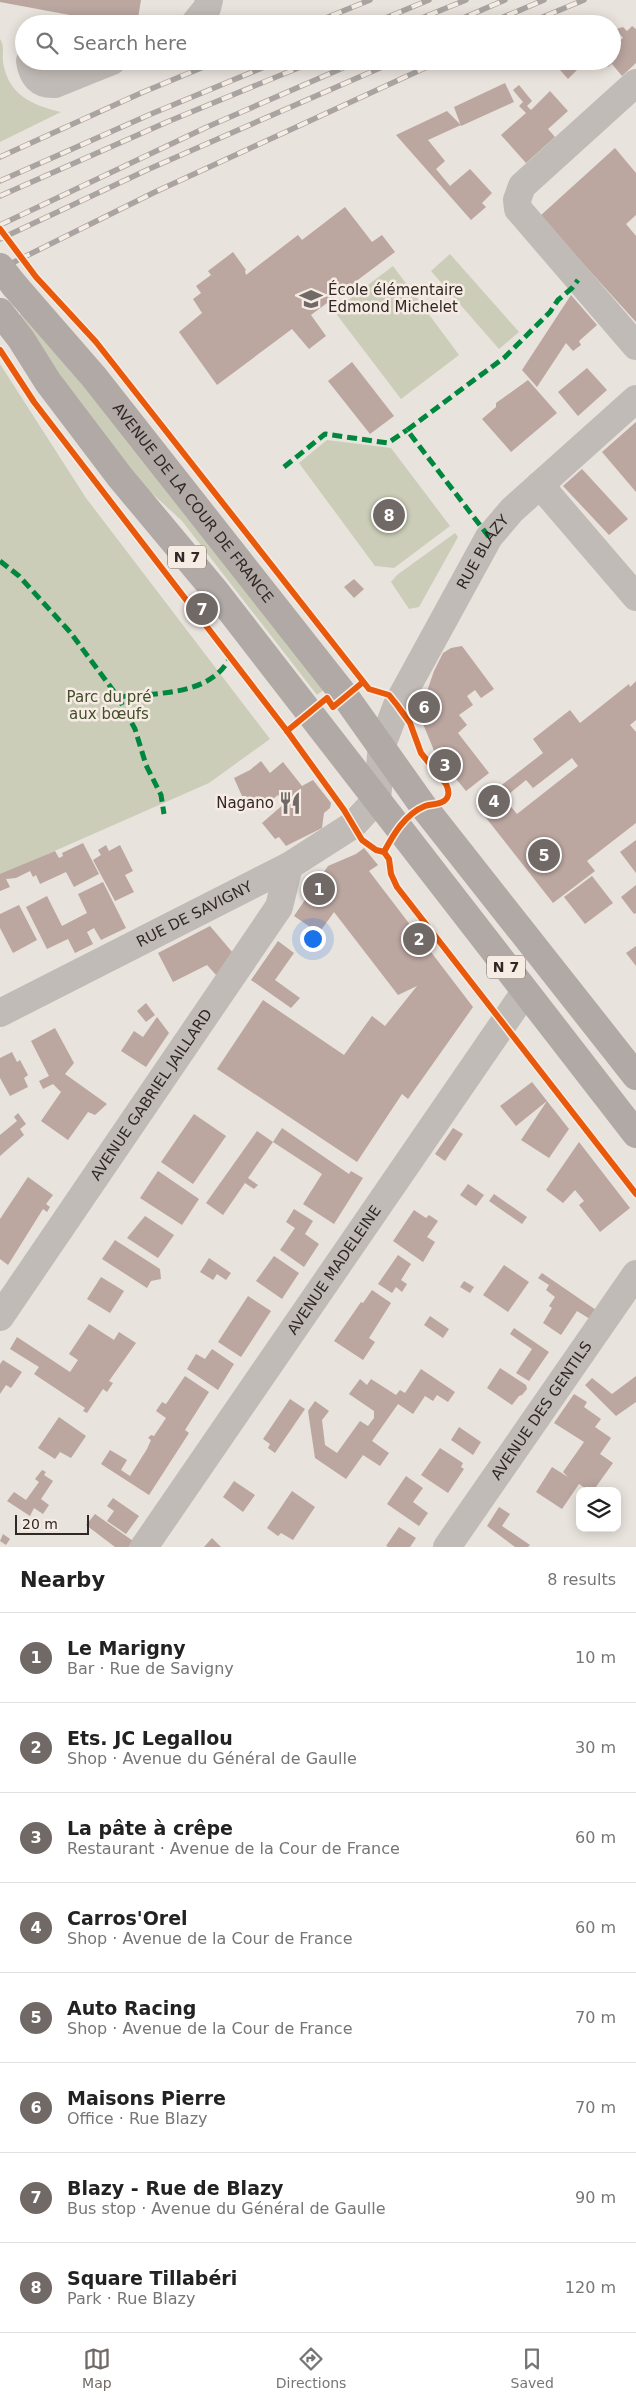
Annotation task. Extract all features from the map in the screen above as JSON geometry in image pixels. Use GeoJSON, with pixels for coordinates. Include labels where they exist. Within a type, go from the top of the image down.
{"type":"FeatureCollection","features":[{"type":"Feature","properties":{"kind":"main road","name":"AVENUE DE LA COUR DE FRANCE"},"geometry":{"type":"LineString","coordinates":[[7,276],[94,377],[382,745],[423,806],[636,1076]]}},
{"type":"Feature","properties":{"kind":"main road","name":"N 7"},"geometry":{"type":"LineString","coordinates":[[0,312],[21,339],[48,382],[114,469],[216,592],[636,1134]]}},
{"type":"Feature","properties":{"kind":"street"},"geometry":{"type":"LineString","coordinates":[[201,15],[207,8],[209,0]]}},
{"type":"Feature","properties":{"kind":"street"},"geometry":{"type":"LineString","coordinates":[[32,70],[40,83],[47,85],[89,70]]}},
{"type":"Feature","properties":{"kind":"street"},"geometry":{"type":"LineString","coordinates":[[636,83],[522,186],[519,192],[518,208],[636,346]]}},
{"type":"Feature","properties":{"kind":"street","name":"RUE BLAZY"},"geometry":{"type":"LineString","coordinates":[[382,745],[397,704],[489,537],[512,510],[636,399]]}},
{"type":"Feature","properties":{"kind":"street"},"geometry":{"type":"LineString","coordinates":[[540,485],[636,597]]}},
{"type":"Feature","properties":{"kind":"street"},"geometry":{"type":"LineString","coordinates":[[377,799],[382,745]]}},
{"type":"Feature","properties":{"kind":"street","name":"RUE DE SAVIGNY"},"geometry":{"type":"LineString","coordinates":[[0,1013],[289,866],[353,825],[377,799]]}},
{"type":"Feature","properties":{"kind":"street","name":"AVENUE GABRIEL JAILLARD"},"geometry":{"type":"LineString","coordinates":[[0,1317],[279,908],[289,866]]}},
{"type":"Feature","properties":{"kind":"street","name":"AVENUE MADELEINE"},"geometry":{"type":"LineString","coordinates":[[144,1547],[525,992]]}},
{"type":"Feature","properties":{"kind":"street","name":"AVENUE DES GENTILS"},"geometry":{"type":"LineString","coordinates":[[448,1547],[636,1274]]}},
{"type":"Feature","properties":{"kind":"green space"},"geometry":{"type":"Polygon","coordinates":[[[0,39],[3,50],[3,62],[10,83],[23,97],[31,102],[61,112],[0,142],[0,39]]]}},
{"type":"Feature","properties":{"kind":"green space"},"geometry":{"type":"Polygon","coordinates":[[[450,254],[519,332],[499,349],[431,271],[450,254]]]}},
{"type":"Feature","properties":{"kind":"green space"},"geometry":{"type":"Polygon","coordinates":[[[393,266],[459,355],[401,399],[334,311],[393,266]]]}},
{"type":"Feature","properties":{"kind":"green space"},"geometry":{"type":"Polygon","coordinates":[[[22,313],[64,358],[325,689],[317,695],[182,521],[145,487],[100,432],[18,316],[22,313]]]}},
{"type":"Feature","properties":{"kind":"green space","name":"Parc du pré aux bœufs"},"geometry":{"type":"Polygon","coordinates":[[[0,364],[86,498],[270,739],[209,783],[0,875],[0,364]]]}},
{"type":"Feature","properties":{"kind":"green space"},"geometry":{"type":"Polygon","coordinates":[[[327,440],[391,448],[450,526],[394,568],[375,566],[299,463],[327,440]]]}},
{"type":"Feature","properties":{"kind":"green space"},"geometry":{"type":"Polygon","coordinates":[[[455,533],[458,537],[419,607],[409,609],[391,582],[397,575],[455,533]]]}},
{"type":"Feature","properties":{"kind":"building"},"geometry":{"type":"Polygon","coordinates":[[[0,0],[141,0],[138,15],[70,15],[0,2],[0,0]]]}},
{"type":"Feature","properties":{"kind":"building"},"geometry":{"type":"Polygon","coordinates":[[[632,26],[636,29],[636,63],[622,76],[617,70],[621,70],[621,40],[623,38],[621,28],[627,31],[632,26]]]}},
{"type":"Feature","properties":{"kind":"building"},"geometry":{"type":"Polygon","coordinates":[[[560,70],[577,70],[568,79],[560,70]]]}},
{"type":"Feature","properties":{"kind":"building"},"geometry":{"type":"Polygon","coordinates":[[[505,83],[514,102],[461,126],[454,107],[505,83]]]}},
{"type":"Feature","properties":{"kind":"building"},"geometry":{"type":"Polygon","coordinates":[[[519,85],[532,101],[527,106],[531,110],[550,91],[568,111],[548,129],[555,137],[526,163],[501,135],[526,113],[519,106],[523,102],[513,90],[519,85]]]}},
{"type":"Feature","properties":{"kind":"building"},"geometry":{"type":"Polygon","coordinates":[[[447,111],[461,125],[428,140],[445,161],[436,169],[450,186],[470,169],[492,193],[482,203],[486,207],[471,220],[396,135],[447,111]]]}},
{"type":"Feature","properties":{"kind":"building"},"geometry":{"type":"Polygon","coordinates":[[[615,148],[636,173],[636,215],[626,224],[636,236],[636,322],[540,216],[615,148]]]}},
{"type":"Feature","properties":{"kind":"building"},"geometry":{"type":"Polygon","coordinates":[[[345,207],[372,242],[382,235],[395,252],[311,315],[326,336],[309,349],[292,329],[217,385],[179,332],[202,313],[193,299],[201,293],[196,286],[211,275],[208,271],[233,252],[246,270],[246,275],[298,235],[302,240],[345,207]]]}},
{"type":"Feature","properties":{"kind":"building"},"geometry":{"type":"Polygon","coordinates":[[[571,295],[597,325],[579,341],[581,345],[573,351],[566,343],[537,387],[522,370],[571,295]]]}},
{"type":"Feature","properties":{"kind":"building"},"geometry":{"type":"Polygon","coordinates":[[[352,362],[394,416],[370,434],[328,381],[352,362]]]}},
{"type":"Feature","properties":{"kind":"building"},"geometry":{"type":"Polygon","coordinates":[[[587,368],[607,390],[578,416],[558,392],[587,368]]]}},
{"type":"Feature","properties":{"kind":"building"},"geometry":{"type":"Polygon","coordinates":[[[528,380],[557,413],[511,452],[482,419],[496,407],[496,403],[528,380]]]}},
{"type":"Feature","properties":{"kind":"building"},"geometry":{"type":"Polygon","coordinates":[[[636,422],[636,492],[602,452],[636,422]]]}},
{"type":"Feature","properties":{"kind":"building"},"geometry":{"type":"Polygon","coordinates":[[[582,469],[628,519],[609,535],[563,486],[582,469]]]}},
{"type":"Feature","properties":{"kind":"building"},"geometry":{"type":"Polygon","coordinates":[[[354,579],[364,589],[354,598],[344,587],[354,579]]]}},
{"type":"Feature","properties":{"kind":"building"},"geometry":{"type":"Polygon","coordinates":[[[462,646],[494,689],[481,698],[475,690],[467,696],[473,705],[459,715],[467,725],[458,733],[489,773],[466,791],[435,753],[419,714],[434,671],[443,653],[451,648],[462,646]]]}},
{"type":"Feature","properties":{"kind":"building"},"geometry":{"type":"Polygon","coordinates":[[[636,681],[636,720],[630,725],[636,732],[636,823],[587,861],[595,871],[553,903],[476,805],[543,753],[533,739],[570,710],[580,723],[629,684],[630,687],[636,681]],[[572,758],[533,788],[526,780],[504,798],[517,814],[578,766],[572,758]]]}},
{"type":"Feature","properties":{"kind":"building"},"geometry":{"type":"Polygon","coordinates":[[[261,761],[270,773],[283,762],[302,786],[313,780],[331,803],[330,808],[324,813],[322,828],[286,846],[279,837],[275,839],[262,823],[285,803],[278,795],[258,811],[246,796],[242,796],[234,778],[250,770],[261,761]]]}},
{"type":"Feature","properties":{"kind":"building"},"geometry":{"type":"Polygon","coordinates":[[[636,840],[636,873],[620,852],[636,840]]]}},
{"type":"Feature","properties":{"kind":"building"},"geometry":{"type":"Polygon","coordinates":[[[83,843],[99,874],[74,887],[66,872],[40,884],[36,875],[33,877],[30,871],[16,878],[6,879],[10,887],[0,891],[0,874],[55,851],[59,858],[63,856],[62,853],[83,843]]]}},
{"type":"Feature","properties":{"kind":"building"},"geometry":{"type":"Polygon","coordinates":[[[106,845],[109,851],[120,845],[133,871],[125,875],[134,892],[115,901],[93,860],[101,855],[98,850],[106,845]]]}},
{"type":"Feature","properties":{"kind":"building"},"geometry":{"type":"Polygon","coordinates":[[[364,848],[378,865],[369,871],[473,1007],[408,1099],[402,1094],[357,1162],[217,1069],[263,1000],[344,1055],[372,1016],[385,1026],[417,986],[398,995],[334,912],[319,933],[294,916],[328,866],[356,854],[364,848]]]}},
{"type":"Feature","properties":{"kind":"building"},"geometry":{"type":"Polygon","coordinates":[[[592,876],[613,903],[585,924],[564,897],[592,876]]]}},
{"type":"Feature","properties":{"kind":"building"},"geometry":{"type":"Polygon","coordinates":[[[103,882],[126,928],[101,940],[94,928],[87,932],[93,944],[75,953],[68,939],[47,949],[26,907],[47,896],[62,926],[87,913],[78,894],[103,882]]]}},
{"type":"Feature","properties":{"kind":"building"},"geometry":{"type":"Polygon","coordinates":[[[636,885],[636,913],[634,914],[621,897],[636,885]]]}},
{"type":"Feature","properties":{"kind":"building"},"geometry":{"type":"Polygon","coordinates":[[[19,905],[37,940],[13,953],[0,928],[0,914],[19,905]]]}},
{"type":"Feature","properties":{"kind":"building"},"geometry":{"type":"Polygon","coordinates":[[[210,926],[233,953],[217,976],[207,965],[173,982],[158,953],[210,926]]]}},
{"type":"Feature","properties":{"kind":"building"},"geometry":{"type":"Polygon","coordinates":[[[278,941],[294,953],[275,980],[300,998],[291,1008],[251,980],[278,941]]]}},
{"type":"Feature","properties":{"kind":"building"},"geometry":{"type":"Polygon","coordinates":[[[636,946],[636,966],[626,953],[636,946]]]}},
{"type":"Feature","properties":{"kind":"building"},"geometry":{"type":"Polygon","coordinates":[[[146,1003],[155,1015],[146,1022],[137,1011],[146,1003]]]}},
{"type":"Feature","properties":{"kind":"building"},"geometry":{"type":"Polygon","coordinates":[[[157,1017],[169,1033],[146,1067],[121,1051],[134,1031],[143,1037],[157,1017]]]}},
{"type":"Feature","properties":{"kind":"building"},"geometry":{"type":"Polygon","coordinates":[[[55,1028],[74,1063],[65,1074],[107,1104],[95,1115],[88,1112],[68,1140],[41,1121],[61,1092],[53,1084],[43,1089],[39,1081],[49,1076],[31,1041],[55,1028]]]}},
{"type":"Feature","properties":{"kind":"building"},"geometry":{"type":"Polygon","coordinates":[[[12,1052],[17,1062],[20,1060],[28,1075],[24,1078],[28,1087],[10,1096],[0,1078],[0,1058],[12,1052]]]}},
{"type":"Feature","properties":{"kind":"building"},"geometry":{"type":"Polygon","coordinates":[[[532,1082],[547,1101],[516,1126],[500,1106],[532,1082]]]}},
{"type":"Feature","properties":{"kind":"building"},"geometry":{"type":"Polygon","coordinates":[[[547,1101],[569,1129],[549,1158],[521,1140],[547,1101]]]}},
{"type":"Feature","properties":{"kind":"building"},"geometry":{"type":"Polygon","coordinates":[[[18,1113],[26,1124],[20,1129],[24,1135],[0,1156],[0,1135],[17,1121],[14,1117],[18,1113]]]}},
{"type":"Feature","properties":{"kind":"building"},"geometry":{"type":"Polygon","coordinates":[[[194,1114],[226,1136],[193,1184],[161,1162],[194,1114]]]}},
{"type":"Feature","properties":{"kind":"building"},"geometry":{"type":"Polygon","coordinates":[[[282,1128],[349,1174],[351,1171],[363,1178],[334,1224],[303,1204],[322,1174],[273,1142],[282,1128]]]}},
{"type":"Feature","properties":{"kind":"building"},"geometry":{"type":"Polygon","coordinates":[[[453,1128],[463,1134],[445,1161],[435,1154],[453,1128]]]}},
{"type":"Feature","properties":{"kind":"building"},"geometry":{"type":"Polygon","coordinates":[[[257,1131],[273,1142],[248,1178],[258,1185],[254,1189],[245,1183],[223,1215],[206,1203],[257,1131]]]}},
{"type":"Feature","properties":{"kind":"building"},"geometry":{"type":"Polygon","coordinates":[[[579,1142],[630,1208],[600,1232],[579,1205],[584,1201],[575,1190],[563,1203],[546,1190],[579,1142]]]}},
{"type":"Feature","properties":{"kind":"building"},"geometry":{"type":"Polygon","coordinates":[[[158,1171],[199,1199],[182,1225],[140,1198],[158,1171]]]}},
{"type":"Feature","properties":{"kind":"building"},"geometry":{"type":"Polygon","coordinates":[[[28,1177],[53,1195],[46,1204],[50,1207],[47,1212],[43,1209],[8,1265],[0,1259],[0,1219],[28,1177]]]}},
{"type":"Feature","properties":{"kind":"building"},"geometry":{"type":"Polygon","coordinates":[[[468,1184],[484,1195],[476,1206],[460,1195],[468,1184]]]}},
{"type":"Feature","properties":{"kind":"building"},"geometry":{"type":"Polygon","coordinates":[[[494,1194],[527,1217],[522,1224],[489,1201],[494,1194]]]}},
{"type":"Feature","properties":{"kind":"building"},"geometry":{"type":"Polygon","coordinates":[[[294,1209],[313,1221],[305,1234],[319,1244],[304,1267],[280,1250],[295,1228],[286,1222],[294,1209]]]}},
{"type":"Feature","properties":{"kind":"building"},"geometry":{"type":"Polygon","coordinates":[[[414,1210],[426,1218],[429,1215],[438,1221],[427,1237],[435,1242],[423,1262],[393,1241],[414,1210]]]}},
{"type":"Feature","properties":{"kind":"building"},"geometry":{"type":"Polygon","coordinates":[[[145,1216],[174,1235],[158,1258],[127,1238],[145,1216]]]}},
{"type":"Feature","properties":{"kind":"building"},"geometry":{"type":"Polygon","coordinates":[[[115,1240],[160,1269],[161,1279],[151,1281],[147,1288],[102,1259],[115,1240]]]}},
{"type":"Feature","properties":{"kind":"building"},"geometry":{"type":"Polygon","coordinates":[[[398,1255],[411,1264],[401,1280],[407,1284],[402,1292],[396,1287],[392,1293],[378,1284],[398,1255]]]}},
{"type":"Feature","properties":{"kind":"building"},"geometry":{"type":"Polygon","coordinates":[[[274,1256],[299,1273],[282,1299],[256,1281],[274,1256]]]}},
{"type":"Feature","properties":{"kind":"building"},"geometry":{"type":"Polygon","coordinates":[[[209,1258],[231,1273],[226,1280],[217,1274],[213,1280],[200,1272],[209,1258]]]}},
{"type":"Feature","properties":{"kind":"building"},"geometry":{"type":"Polygon","coordinates":[[[504,1265],[529,1282],[508,1312],[483,1295],[504,1265]]]}},
{"type":"Feature","properties":{"kind":"building"},"geometry":{"type":"Polygon","coordinates":[[[542,1273],[596,1310],[590,1319],[577,1311],[561,1335],[543,1323],[552,1308],[549,1306],[555,1297],[546,1290],[549,1285],[538,1278],[542,1273]]]}},
{"type":"Feature","properties":{"kind":"building"},"geometry":{"type":"Polygon","coordinates":[[[101,1277],[124,1291],[110,1313],[87,1299],[101,1277]]]}},
{"type":"Feature","properties":{"kind":"building"},"geometry":{"type":"Polygon","coordinates":[[[464,1281],[474,1287],[470,1293],[460,1287],[464,1281]]]}},
{"type":"Feature","properties":{"kind":"building"},"geometry":{"type":"Polygon","coordinates":[[[372,1290],[391,1303],[369,1338],[375,1342],[363,1360],[334,1341],[361,1302],[363,1303],[372,1290]]]}},
{"type":"Feature","properties":{"kind":"building"},"geometry":{"type":"Polygon","coordinates":[[[248,1296],[271,1311],[241,1357],[218,1342],[248,1296]]]}},
{"type":"Feature","properties":{"kind":"building"},"geometry":{"type":"Polygon","coordinates":[[[430,1316],[449,1329],[443,1338],[424,1325],[430,1316]]]}},
{"type":"Feature","properties":{"kind":"building"},"geometry":{"type":"Polygon","coordinates":[[[89,1324],[114,1340],[119,1332],[136,1343],[109,1381],[113,1383],[107,1392],[103,1389],[87,1413],[83,1411],[85,1408],[34,1374],[39,1367],[10,1349],[17,1337],[70,1372],[78,1360],[69,1354],[89,1324]]]}},
{"type":"Feature","properties":{"kind":"building"},"geometry":{"type":"Polygon","coordinates":[[[514,1328],[549,1352],[529,1381],[516,1373],[532,1349],[510,1334],[514,1328]]]}},
{"type":"Feature","properties":{"kind":"building"},"geometry":{"type":"Polygon","coordinates":[[[212,1349],[234,1364],[218,1390],[187,1369],[196,1354],[205,1359],[212,1349]]]}},
{"type":"Feature","properties":{"kind":"building"},"geometry":{"type":"Polygon","coordinates":[[[3,1360],[22,1372],[11,1388],[6,1385],[0,1394],[0,1364],[3,1360]]]}},
{"type":"Feature","properties":{"kind":"building"},"geometry":{"type":"Polygon","coordinates":[[[500,1368],[526,1385],[527,1389],[512,1405],[487,1388],[500,1368]]]}},
{"type":"Feature","properties":{"kind":"building"},"geometry":{"type":"Polygon","coordinates":[[[421,1369],[455,1392],[448,1402],[437,1395],[433,1401],[425,1396],[413,1414],[398,1404],[372,1441],[389,1453],[380,1466],[363,1455],[346,1479],[315,1458],[308,1411],[315,1401],[329,1411],[322,1420],[325,1445],[337,1453],[360,1421],[368,1426],[374,1418],[374,1411],[349,1394],[360,1379],[367,1385],[371,1379],[396,1395],[400,1390],[405,1393],[421,1369]]]}},
{"type":"Feature","properties":{"kind":"building"},"geometry":{"type":"Polygon","coordinates":[[[185,1376],[209,1392],[185,1430],[189,1433],[149,1495],[101,1464],[110,1450],[127,1460],[121,1470],[130,1476],[147,1449],[151,1440],[148,1438],[151,1435],[154,1436],[166,1418],[156,1411],[162,1402],[166,1404],[185,1376]]]}},
{"type":"Feature","properties":{"kind":"building"},"geometry":{"type":"Polygon","coordinates":[[[636,1376],[636,1402],[616,1416],[585,1385],[592,1378],[612,1394],[636,1376]]]}},
{"type":"Feature","properties":{"kind":"building"},"geometry":{"type":"Polygon","coordinates":[[[574,1394],[587,1402],[584,1407],[601,1419],[595,1427],[611,1438],[600,1454],[613,1463],[596,1487],[583,1487],[579,1484],[562,1509],[536,1492],[552,1467],[568,1477],[563,1472],[584,1442],[554,1423],[574,1394]]]}},
{"type":"Feature","properties":{"kind":"building"},"geometry":{"type":"Polygon","coordinates":[[[290,1399],[305,1409],[275,1453],[268,1448],[270,1444],[263,1439],[290,1399]]]}},
{"type":"Feature","properties":{"kind":"building"},"geometry":{"type":"Polygon","coordinates":[[[59,1417],[86,1436],[71,1458],[60,1452],[55,1459],[38,1448],[59,1417]]]}},
{"type":"Feature","properties":{"kind":"building"},"geometry":{"type":"Polygon","coordinates":[[[459,1427],[481,1442],[473,1455],[451,1440],[459,1427]]]}},
{"type":"Feature","properties":{"kind":"building"},"geometry":{"type":"Polygon","coordinates":[[[440,1448],[463,1463],[461,1467],[464,1469],[448,1493],[421,1475],[440,1448]]]}},
{"type":"Feature","properties":{"kind":"building"},"geometry":{"type":"Polygon","coordinates":[[[42,1470],[46,1472],[44,1475],[53,1481],[41,1499],[49,1505],[43,1514],[34,1508],[30,1516],[7,1501],[14,1492],[26,1500],[39,1482],[35,1479],[42,1470]]]}},
{"type":"Feature","properties":{"kind":"building"},"geometry":{"type":"Polygon","coordinates":[[[406,1476],[423,1488],[413,1502],[428,1513],[419,1526],[387,1504],[406,1476]]]}},
{"type":"Feature","properties":{"kind":"building"},"geometry":{"type":"Polygon","coordinates":[[[234,1481],[255,1495],[243,1512],[223,1497],[234,1481]]]}},
{"type":"Feature","properties":{"kind":"building"},"geometry":{"type":"Polygon","coordinates":[[[292,1491],[315,1507],[293,1540],[281,1533],[278,1536],[267,1528],[292,1491]]]}},
{"type":"Feature","properties":{"kind":"building"},"geometry":{"type":"Polygon","coordinates":[[[113,1498],[139,1516],[126,1534],[107,1521],[114,1511],[107,1506],[113,1498]]]}},
{"type":"Feature","properties":{"kind":"building"},"geometry":{"type":"Polygon","coordinates":[[[499,1507],[510,1514],[502,1526],[530,1545],[528,1547],[515,1547],[487,1526],[499,1507]]]}},
{"type":"Feature","properties":{"kind":"building"},"geometry":{"type":"Polygon","coordinates":[[[95,1514],[133,1541],[129,1547],[115,1547],[86,1525],[95,1514]]]}},
{"type":"Feature","properties":{"kind":"building"},"geometry":{"type":"Polygon","coordinates":[[[399,1527],[416,1538],[410,1547],[386,1546],[399,1527]]]}},
{"type":"Feature","properties":{"kind":"building"},"geometry":{"type":"Polygon","coordinates":[[[3,1534],[10,1539],[6,1545],[0,1541],[3,1534]]]}},
{"type":"Feature","properties":{"kind":"building"},"geometry":{"type":"Polygon","coordinates":[[[212,1538],[221,1547],[204,1547],[212,1538]]]}},
{"type":"Feature","properties":{"kind":"railway"},"geometry":{"type":"LineString","coordinates":[[333,15],[370,0]]}},
{"type":"Feature","properties":{"kind":"railway"},"geometry":{"type":"LineString","coordinates":[[393,15],[429,0]]}},
{"type":"Feature","properties":{"kind":"railway"},"geometry":{"type":"LineString","coordinates":[[429,15],[466,0]]}},
{"type":"Feature","properties":{"kind":"railway"},"geometry":{"type":"LineString","coordinates":[[470,15],[505,0]]}},
{"type":"Feature","properties":{"kind":"railway"},"geometry":{"type":"LineString","coordinates":[[508,15],[544,0]]}},
{"type":"Feature","properties":{"kind":"railway"},"geometry":{"type":"LineString","coordinates":[[548,15],[584,0]]}},
{"type":"Feature","properties":{"kind":"railway"},"geometry":{"type":"LineString","coordinates":[[0,157],[196,70]]}},
{"type":"Feature","properties":{"kind":"railway"},"geometry":{"type":"LineString","coordinates":[[0,181],[151,114],[257,70]]}},
{"type":"Feature","properties":{"kind":"railway"},"geometry":{"type":"LineString","coordinates":[[0,196],[167,122],[293,70]]}},
{"type":"Feature","properties":{"kind":"railway"},"geometry":{"type":"LineString","coordinates":[[0,225],[207,127],[338,70]]}},
{"type":"Feature","properties":{"kind":"railway"},"geometry":{"type":"LineString","coordinates":[[0,239],[149,169],[375,70]]}},
{"type":"Feature","properties":{"kind":"railway"},"geometry":{"type":"LineString","coordinates":[[0,269],[155,192],[420,70]]}},
{"type":"Feature","properties":{"kind":"marked path"},"geometry":{"type":"LineString","coordinates":[[489,537],[407,430],[505,357],[550,312],[558,300],[578,280]]}},
{"type":"Feature","properties":{"kind":"marked path"},"geometry":{"type":"LineString","coordinates":[[284,467],[325,434],[388,443],[407,430]]}},
{"type":"Feature","properties":{"kind":"marked path"},"geometry":{"type":"LineString","coordinates":[[0,561],[19,576],[70,632],[118,697],[135,729],[146,765],[161,795],[164,814]]}},
{"type":"Feature","properties":{"kind":"marked path"},"geometry":{"type":"LineString","coordinates":[[118,697],[165,693],[196,686],[222,670],[230,657]]}},
{"type":"Feature","properties":{"kind":"cycle path"},"geometry":{"type":"LineString","coordinates":[[0,229],[36,277],[96,342],[369,689],[389,695],[410,723],[421,753],[446,784],[448,795],[442,802],[425,806],[411,814],[396,832],[384,852]]}},
{"type":"Feature","properties":{"kind":"cycle path"},"geometry":{"type":"LineString","coordinates":[[0,350],[34,402],[287,731],[344,810],[362,840],[376,850],[384,852],[389,859],[391,874],[397,887],[636,1194]]}},
{"type":"Feature","properties":{"kind":"cycle path"},"geometry":{"type":"LineString","coordinates":[[287,731],[327,698],[333,707],[363,682]]}},
{"type":"Feature","properties":{"kind":"place","name":"École élémentaire Edmond Michelet"},"geometry":{"type":"Point","coordinates":[311,299]}},
{"type":"Feature","properties":{"kind":"place","name":"Square Tillabéri"},"geometry":{"type":"Point","coordinates":[389,515]}},
{"type":"Feature","properties":{"kind":"place","name":"Blazy - Rue de Blazy"},"geometry":{"type":"Point","coordinates":[202,609]}},
{"type":"Feature","properties":{"kind":"place","name":"Maisons Pierre"},"geometry":{"type":"Point","coordinates":[424,707]}},
{"type":"Feature","properties":{"kind":"place","name":"La pâte à crêpe"},"geometry":{"type":"Point","coordinates":[445,765]}},
{"type":"Feature","properties":{"kind":"place","name":"Carros'Orel"},"geometry":{"type":"Point","coordinates":[494,801]}},
{"type":"Feature","properties":{"kind":"place","name":"Nagano"},"geometry":{"type":"Point","coordinates":[290,803]}},
{"type":"Feature","properties":{"kind":"place","name":"Auto Racing"},"geometry":{"type":"Point","coordinates":[544,855]}},
{"type":"Feature","properties":{"kind":"place","name":"Le Marigny"},"geometry":{"type":"Point","coordinates":[319,889]}},
{"type":"Feature","properties":{"kind":"place","name":"Ets. JC Legallou"},"geometry":{"type":"Point","coordinates":[419,939]}}]}
